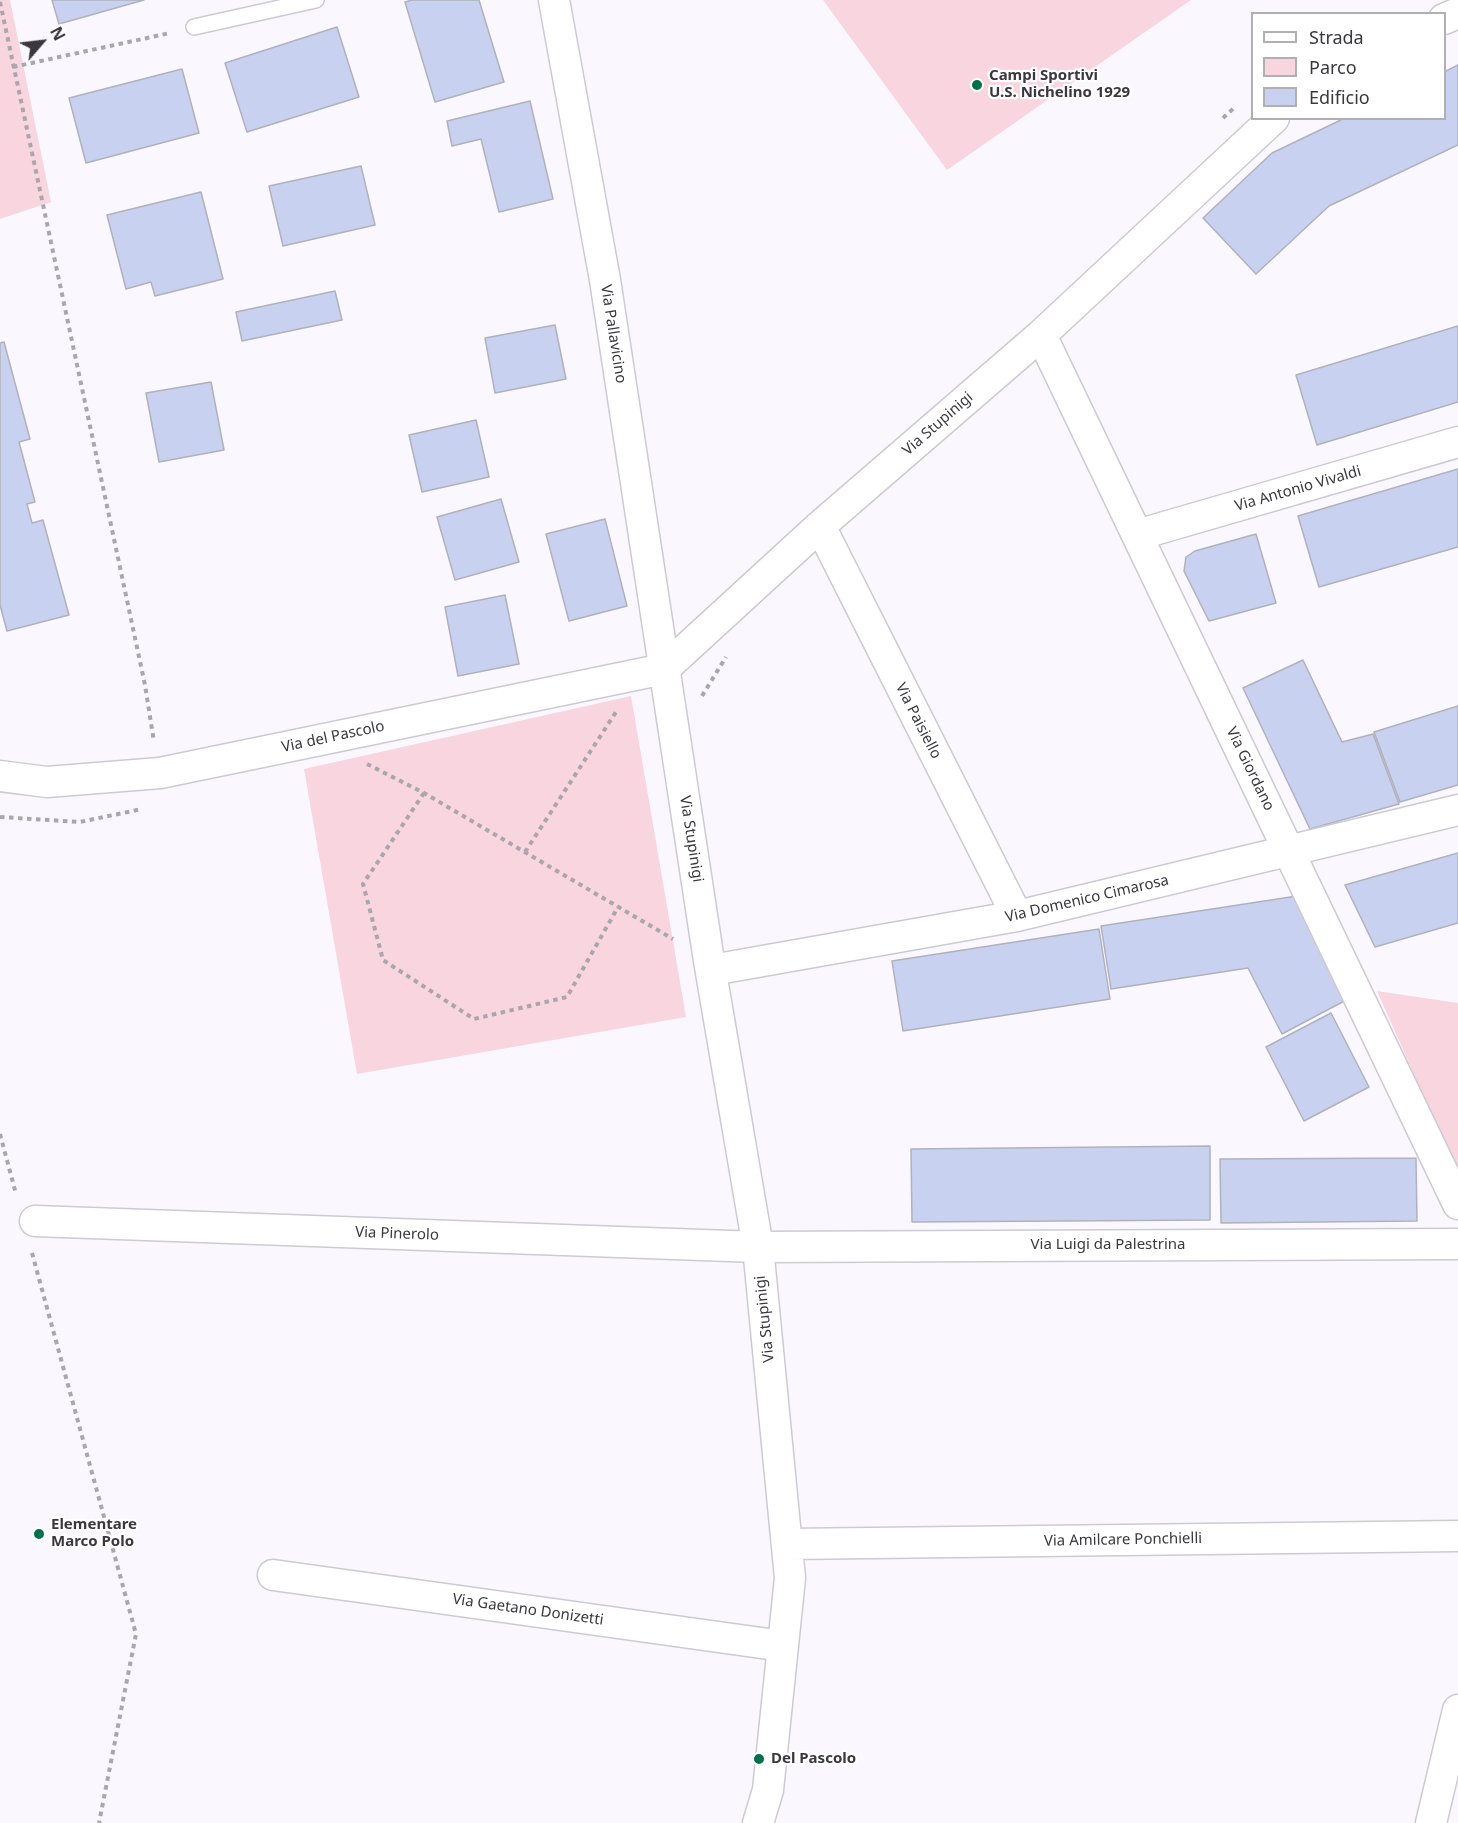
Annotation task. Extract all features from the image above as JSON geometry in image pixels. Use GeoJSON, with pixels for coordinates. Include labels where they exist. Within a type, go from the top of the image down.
{"type":"FeatureCollection","features":[{"type":"Feature","properties":{"kind":"street","name":"Via Pallavicino"},"geometry":{"type":"LineString","coordinates":[[554,0],[605,280],[652,671]]}},
{"type":"Feature","properties":{"kind":"street","name":"Via Stupinigi"},"geometry":{"type":"LineString","coordinates":[[758,1823],[768,1790],[790,1578],[788,1544],[758,1246],[711,965],[652,671],[1041,335],[1272,120]]}},
{"type":"Feature","properties":{"kind":"street","name":"Via Giordano"},"geometry":{"type":"LineString","coordinates":[[1041,335],[1458,1204]]}},
{"type":"Feature","properties":{"kind":"street","name":"Via Antonio Vivaldi"},"geometry":{"type":"LineString","coordinates":[[1137,535],[1458,442]]}},
{"type":"Feature","properties":{"kind":"street","name":"Via Paisiello"},"geometry":{"type":"LineString","coordinates":[[820,526],[1017,916]]}},
{"type":"Feature","properties":{"kind":"street","name":"Via del Pascolo"},"geometry":{"type":"LineString","coordinates":[[0,776],[47,782],[160,773],[652,671]]}},
{"type":"Feature","properties":{"kind":"street","name":"Via Domenico Cimarosa"},"geometry":{"type":"LineString","coordinates":[[711,965],[1017,916],[1458,810]]}},
{"type":"Feature","properties":{"kind":"street","name":"Via Pinerolo"},"geometry":{"type":"LineString","coordinates":[[27,1221],[758,1246]]}},
{"type":"Feature","properties":{"kind":"street","name":"Via Luigi da Palestrina"},"geometry":{"type":"LineString","coordinates":[[758,1246],[1458,1244]]}},
{"type":"Feature","properties":{"kind":"street","name":"Via Amilcare Ponchielli"},"geometry":{"type":"LineString","coordinates":[[788,1544],[1458,1536]]}},
{"type":"Feature","properties":{"kind":"street","name":"Via Gaetano Donizetti"},"geometry":{"type":"LineString","coordinates":[[273,1575],[783,1646]]}},
{"type":"Feature","properties":{"kind":"street"},"geometry":{"type":"LineString","coordinates":[[1431,1823],[1458,1710]]}},
{"type":"Feature","properties":{"kind":"lane"},"geometry":{"type":"LineString","coordinates":[[194,27],[316,0]]}},
{"type":"Feature","properties":{"kind":"path"},"geometry":{"type":"LineString","coordinates":[[0,2],[145,685],[160,773]]}},
{"type":"Feature","properties":{"kind":"path"},"geometry":{"type":"LineString","coordinates":[[13,68],[194,27]]}},
{"type":"Feature","properties":{"kind":"path"},"geometry":{"type":"LineString","coordinates":[[525,852],[652,671]]}},
{"type":"Feature","properties":{"kind":"path"},"geometry":{"type":"LineString","coordinates":[[320,739],[424,793],[618,907],[711,965]]}},
{"type":"Feature","properties":{"kind":"path"},"geometry":{"type":"LineString","coordinates":[[424,793],[363,884],[383,960],[474,1019],[567,997],[618,907]]}},
{"type":"Feature","properties":{"kind":"path"},"geometry":{"type":"LineString","coordinates":[[0,1134],[27,1221],[136,1634],[99,1823]]}},
{"type":"Feature","properties":{"kind":"green space"},"geometry":{"type":"Polygon","coordinates":[[[0,0],[10,0],[51,202],[0,219],[0,0]]]}},
{"type":"Feature","properties":{"kind":"green space","name":"Campi Sportivi U.S. Nichelino 1929"},"geometry":{"type":"Polygon","coordinates":[[[823,0],[1191,0],[947,170],[823,0]]]}},
{"type":"Feature","properties":{"kind":"green space"},"geometry":{"type":"Polygon","coordinates":[[[631,696],[686,1017],[357,1074],[304,769],[631,696]]]}},
{"type":"Feature","properties":{"kind":"green space"},"geometry":{"type":"Polygon","coordinates":[[[1377,991],[1458,1003],[1458,1174],[1377,991]]]}},
{"type":"Feature","properties":{"kind":"building"},"geometry":{"type":"Polygon","coordinates":[[[52,0],[144,0],[59,24],[52,0]]]}},
{"type":"Feature","properties":{"kind":"building"},"geometry":{"type":"Polygon","coordinates":[[[412,0],[479,0],[504,82],[435,102],[405,2],[412,0]]]}},
{"type":"Feature","properties":{"kind":"building"},"geometry":{"type":"Polygon","coordinates":[[[337,27],[359,97],[247,132],[225,63],[337,27]]]}},
{"type":"Feature","properties":{"kind":"building"},"geometry":{"type":"Polygon","coordinates":[[[1458,65],[1458,145],[1329,206],[1256,274],[1203,218],[1272,153],[1341,120],[1446,120],[1446,71],[1458,65]]]}},
{"type":"Feature","properties":{"kind":"building"},"geometry":{"type":"Polygon","coordinates":[[[182,69],[199,133],[86,163],[69,98],[182,69]]]}},
{"type":"Feature","properties":{"kind":"building"},"geometry":{"type":"Polygon","coordinates":[[[530,101],[553,199],[499,212],[481,139],[452,146],[447,121],[530,101]]]}},
{"type":"Feature","properties":{"kind":"building"},"geometry":{"type":"Polygon","coordinates":[[[361,166],[375,225],[283,246],[269,186],[361,166]]]}},
{"type":"Feature","properties":{"kind":"building"},"geometry":{"type":"Polygon","coordinates":[[[201,192],[223,279],[155,296],[151,282],[126,289],[107,215],[201,192]]]}},
{"type":"Feature","properties":{"kind":"building"},"geometry":{"type":"Polygon","coordinates":[[[335,291],[342,320],[242,341],[236,312],[335,291]]]}},
{"type":"Feature","properties":{"kind":"building"},"geometry":{"type":"Polygon","coordinates":[[[555,325],[566,379],[495,393],[485,338],[555,325]]]}},
{"type":"Feature","properties":{"kind":"building"},"geometry":{"type":"Polygon","coordinates":[[[1458,326],[1458,402],[1317,445],[1296,375],[1458,326]]]}},
{"type":"Feature","properties":{"kind":"building"},"geometry":{"type":"Polygon","coordinates":[[[4,342],[30,439],[19,442],[35,502],[27,504],[32,523],[43,520],[69,615],[7,631],[0,605],[0,343],[4,342]]]}},
{"type":"Feature","properties":{"kind":"building"},"geometry":{"type":"Polygon","coordinates":[[[211,382],[224,450],[159,462],[146,393],[211,382]]]}},
{"type":"Feature","properties":{"kind":"building"},"geometry":{"type":"Polygon","coordinates":[[[476,420],[489,477],[422,492],[409,435],[476,420]]]}},
{"type":"Feature","properties":{"kind":"building"},"geometry":{"type":"Polygon","coordinates":[[[1458,469],[1458,547],[1319,587],[1298,516],[1458,469]]]}},
{"type":"Feature","properties":{"kind":"building"},"geometry":{"type":"Polygon","coordinates":[[[501,499],[519,562],[455,580],[437,517],[501,499]]]}},
{"type":"Feature","properties":{"kind":"building"},"geometry":{"type":"Polygon","coordinates":[[[605,519],[627,606],[569,621],[546,534],[605,519]]]}},
{"type":"Feature","properties":{"kind":"building"},"geometry":{"type":"Polygon","coordinates":[[[1256,534],[1276,603],[1209,621],[1184,571],[1186,557],[1195,551],[1256,534]]]}},
{"type":"Feature","properties":{"kind":"building"},"geometry":{"type":"Polygon","coordinates":[[[505,595],[519,664],[458,676],[445,607],[505,595]]]}},
{"type":"Feature","properties":{"kind":"building"},"geometry":{"type":"Polygon","coordinates":[[[1303,660],[1342,742],[1373,734],[1399,804],[1310,829],[1243,688],[1303,660]]]}},
{"type":"Feature","properties":{"kind":"building"},"geometry":{"type":"Polygon","coordinates":[[[1458,706],[1458,785],[1400,802],[1374,732],[1458,706]]]}},
{"type":"Feature","properties":{"kind":"building"},"geometry":{"type":"Polygon","coordinates":[[[1458,853],[1458,923],[1375,947],[1345,885],[1458,853]]]}},
{"type":"Feature","properties":{"kind":"building"},"geometry":{"type":"Polygon","coordinates":[[[1297,896],[1350,998],[1282,1034],[1248,968],[1111,989],[1101,926],[1297,896]]]}},
{"type":"Feature","properties":{"kind":"building"},"geometry":{"type":"Polygon","coordinates":[[[1099,929],[1110,999],[903,1031],[892,961],[1099,929]]]}},
{"type":"Feature","properties":{"kind":"building"},"geometry":{"type":"Polygon","coordinates":[[[1331,1013],[1369,1087],[1304,1121],[1266,1047],[1331,1013]]]}},
{"type":"Feature","properties":{"kind":"building"},"geometry":{"type":"Polygon","coordinates":[[[1210,1146],[1210,1220],[912,1222],[911,1149],[1210,1146]]]}},
{"type":"Feature","properties":{"kind":"building"},"geometry":{"type":"Polygon","coordinates":[[[1416,1158],[1417,1221],[1221,1223],[1220,1159],[1416,1158]]]}},
{"type":"Feature","properties":{"kind":"place","name":"Campi Sportivi U.S. Nichelino 1929"},"geometry":{"type":"Point","coordinates":[977,85]}},
{"type":"Feature","properties":{"kind":"place","name":"Elementare Marco Polo"},"geometry":{"type":"Point","coordinates":[39,1534]}},
{"type":"Feature","properties":{"kind":"place","name":"Del Pascolo"},"geometry":{"type":"Point","coordinates":[759,1759]}}]}
